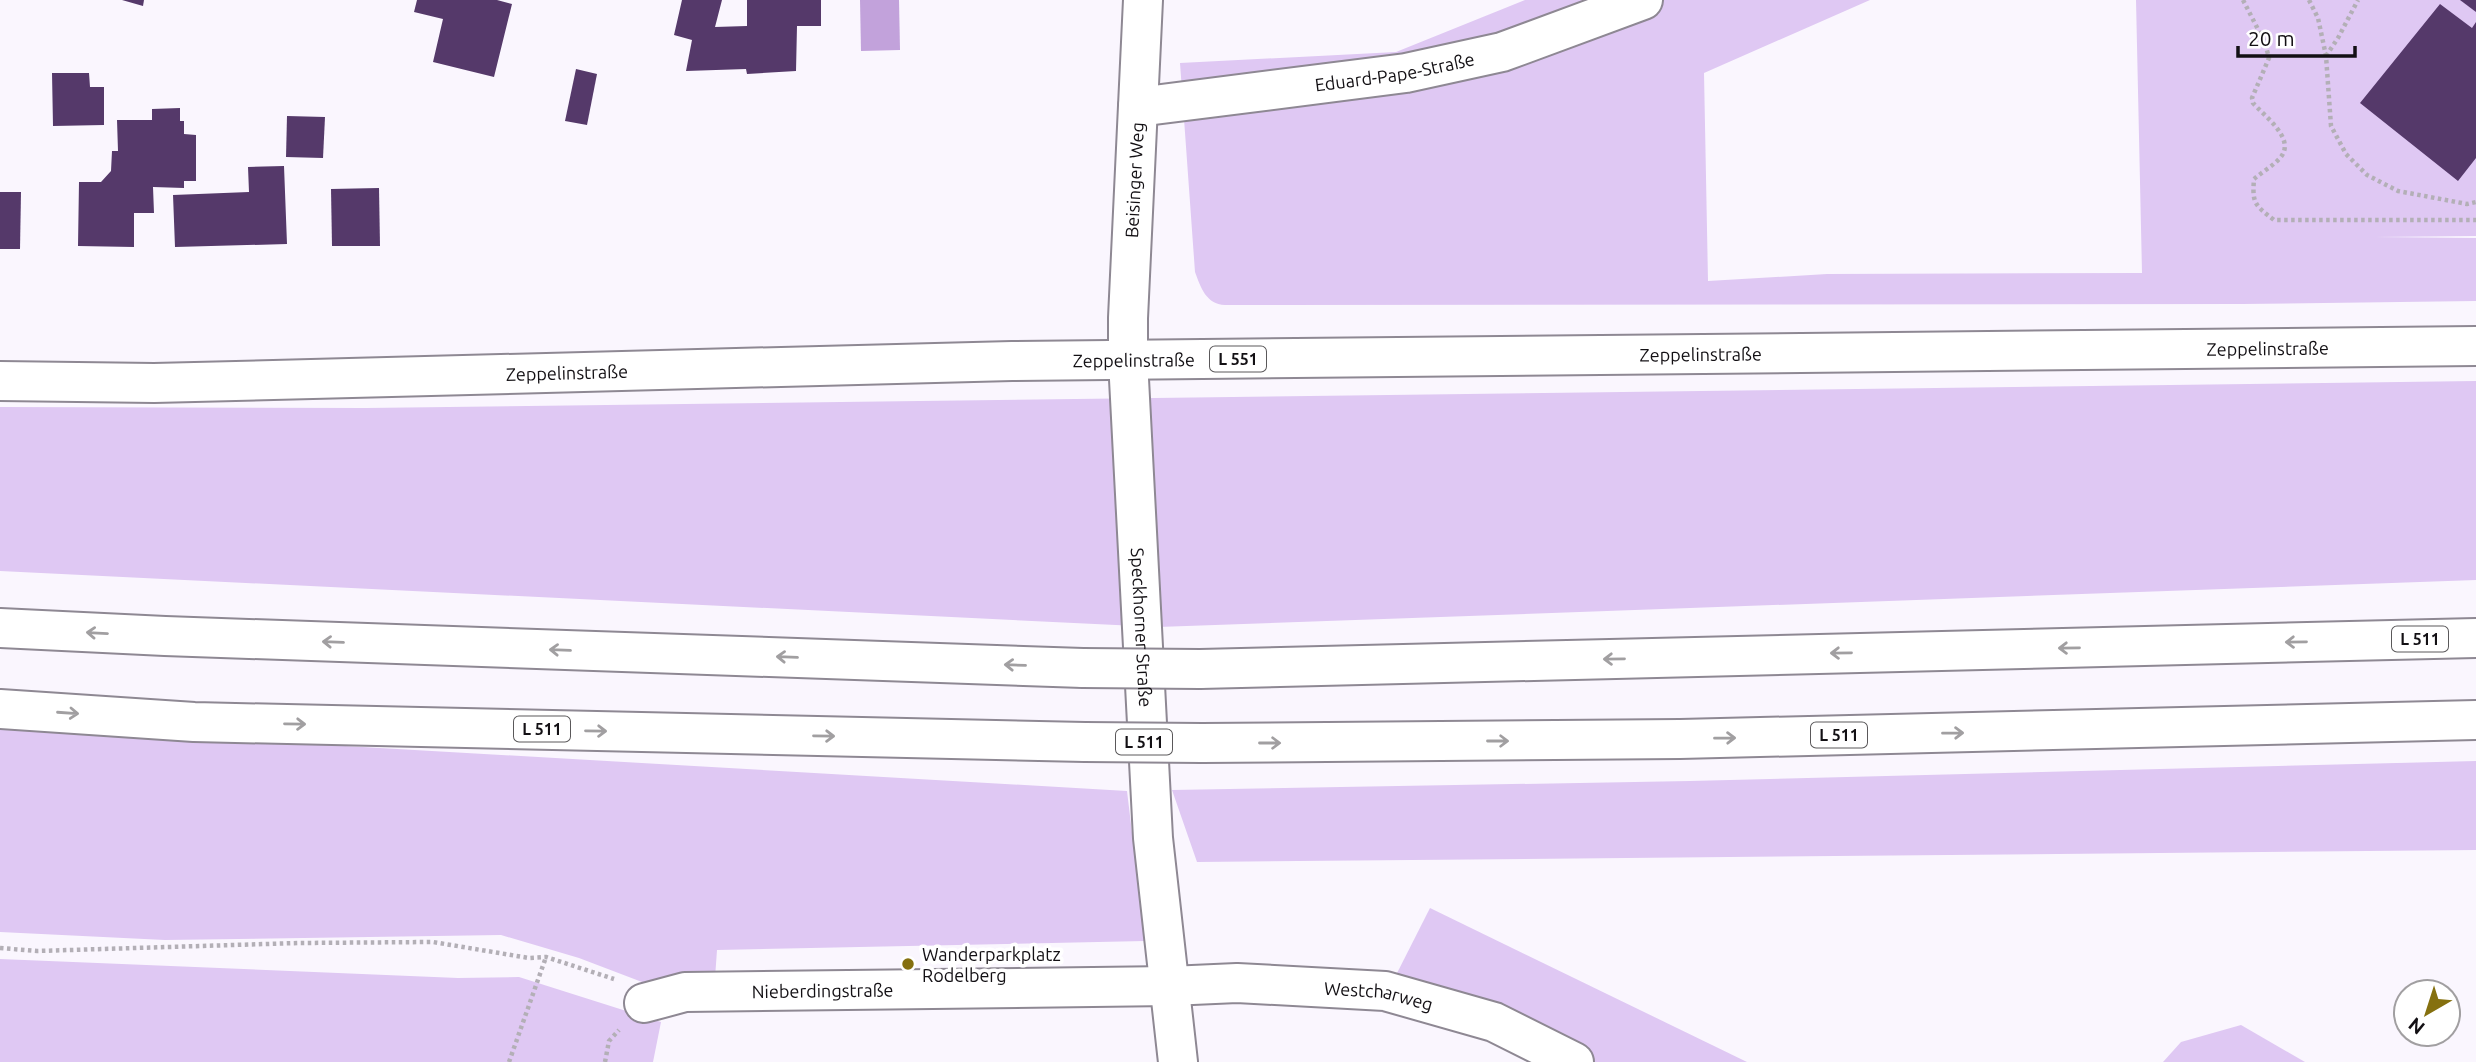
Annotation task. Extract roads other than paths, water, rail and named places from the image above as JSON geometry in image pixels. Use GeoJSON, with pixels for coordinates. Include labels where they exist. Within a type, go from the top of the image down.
{"type":"FeatureCollection","features":[{"type":"Feature","properties":{"kind":"main road","name":"Beisinger Weg"},"geometry":{"type":"LineString","coordinates":[[1128,360],[1143,0]]}},
{"type":"Feature","properties":{"kind":"main road","name":"Eduard-Pape-Straße"},"geometry":{"type":"LineString","coordinates":[[1138,107],[1406,73],[1502,52],[1643,0]]}},
{"type":"Feature","properties":{"kind":"main road","name":"Zeppelinstraße"},"geometry":{"type":"LineString","coordinates":[[0,381],[154,383],[1128,360],[2476,346]]}},
{"type":"Feature","properties":{"kind":"main road","name":"Speckhorner Straße"},"geometry":{"type":"LineString","coordinates":[[1128,360],[1153,838],[1178,1062]]}},
{"type":"Feature","properties":{"kind":"main road","name":"L 511"},"geometry":{"type":"LineString","coordinates":[[0,628],[1083,668],[1200,669],[2476,638]]}},
{"type":"Feature","properties":{"kind":"main road","name":"L 511"},"geometry":{"type":"LineString","coordinates":[[0,709],[194,722],[1202,743],[1694,739],[2476,720]]}},
{"type":"Feature","properties":{"kind":"main road","name":"Westcharweg"},"geometry":{"type":"LineString","coordinates":[[1170,986],[1237,983],[1385,991],[1494,1022],[1574,1062]]}},
{"type":"Feature","properties":{"kind":"main road","name":"Nieberdingstraße"},"geometry":{"type":"LineString","coordinates":[[644,1003],[685,992],[1170,986]]}},
{"type":"Feature","properties":{"kind":"place","name":"Wanderparkplatz Rodelberg"},"geometry":{"type":"Point","coordinates":[908,964]}}]}
